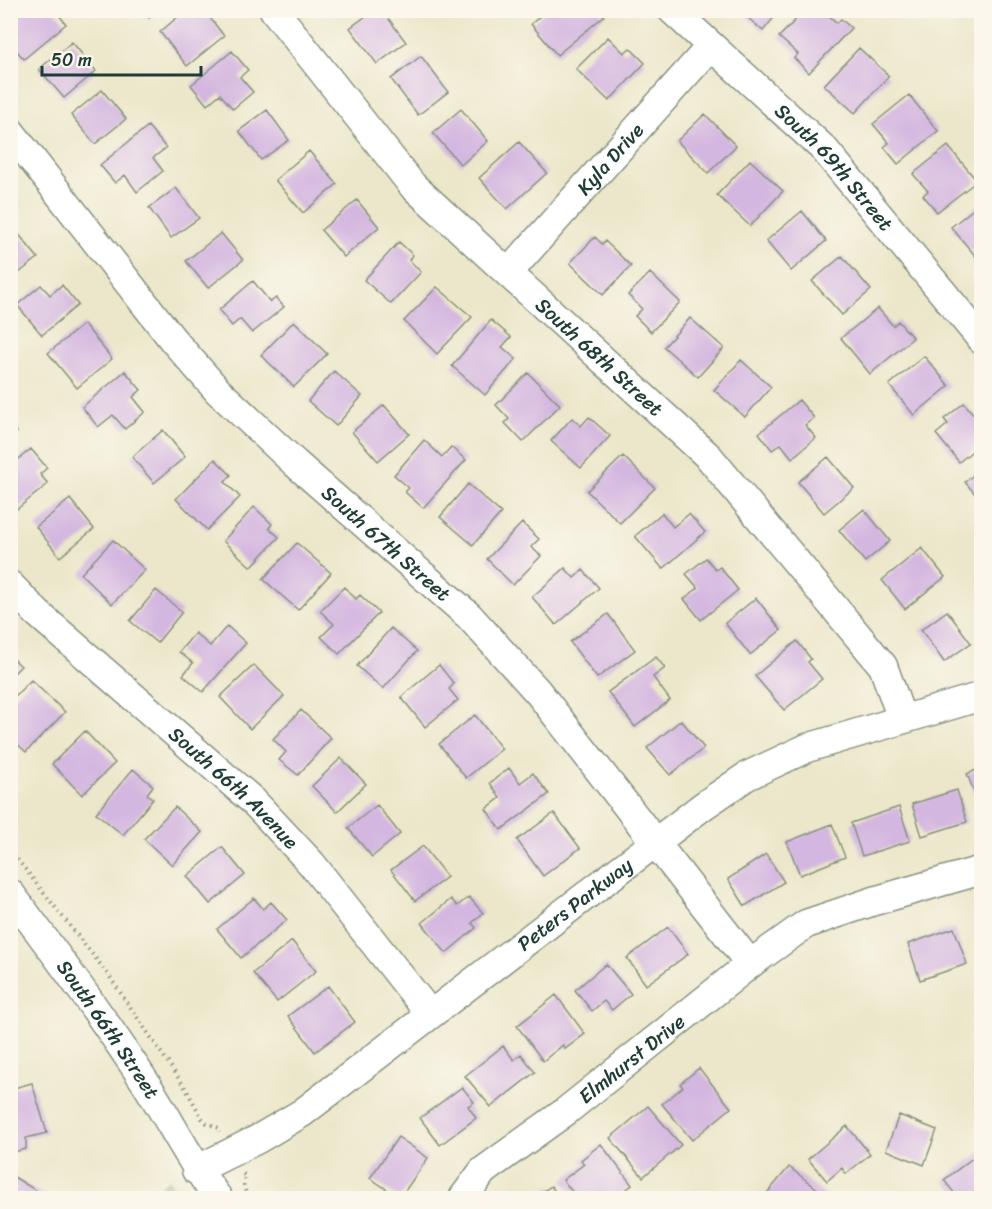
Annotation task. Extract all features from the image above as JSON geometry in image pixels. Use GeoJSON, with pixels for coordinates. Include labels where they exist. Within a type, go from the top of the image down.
{"type":"FeatureCollection","features":[{"type":"Feature","properties":{"kind":"street","name":"South 68th Street"},"geometry":{"type":"LineString","coordinates":[[274,10],[413,186],[709,457],[883,666],[902,719]]}},
{"type":"Feature","properties":{"kind":"street","name":"South 69th Street"},"geometry":{"type":"LineString","coordinates":[[672,10],[824,149],[981,340]]}},
{"type":"Feature","properties":{"kind":"street","name":"Kyla Drive"},"geometry":{"type":"LineString","coordinates":[[508,273],[711,46]]}},
{"type":"Feature","properties":{"kind":"street","name":"South 67th Street"},"geometry":{"type":"LineString","coordinates":[[10,131],[173,340],[218,391],[295,463],[469,616],[538,692],[750,964]]}},
{"type":"Feature","properties":{"kind":"street","name":"South 66th Avenue"},"geometry":{"type":"LineString","coordinates":[[10,585],[37,613],[254,801],[311,863],[430,1014]]}},
{"type":"Feature","properties":{"kind":"street","name":"Peters Parkway"},"geometry":{"type":"LineString","coordinates":[[196,1170],[234,1163],[258,1139],[302,1113],[703,806],[747,776],[807,748],[981,696]]}},
{"type":"Feature","properties":{"kind":"street","name":"Elmhurst Drive"},"geometry":{"type":"LineString","coordinates":[[463,1198],[483,1171],[565,1112],[750,964],[806,924],[874,901],[981,870]]}},
{"type":"Feature","properties":{"kind":"street","name":"South 66th Street"},"geometry":{"type":"LineString","coordinates":[[10,894],[144,1081],[196,1170],[218,1198]]}},
{"type":"Feature","properties":{"kind":"street","name":"South 66th Street"},"geometry":{"type":"LineString","coordinates":[[196,1170],[205,1198]]}},
{"type":"Feature","properties":{"kind":"path"},"geometry":{"type":"LineString","coordinates":[[10,850],[107,973],[186,1089],[202,1118],[219,1128],[218,1134],[234,1163],[246,1176],[244,1185],[247,1198]]}},
{"type":"Feature","properties":{"kind":"green space"},"geometry":{"type":"Polygon","coordinates":[[[169,1181],[178,1198],[147,1198],[169,1181]]]}},
{"type":"Feature","properties":{"kind":"building"},"geometry":{"type":"Polygon","coordinates":[[[12,10],[55,10],[66,24],[24,59],[10,43],[12,10]]]}},
{"type":"Feature","properties":{"kind":"building"},"geometry":{"type":"Polygon","coordinates":[[[143,10],[158,10],[149,18],[143,10]]]}},
{"type":"Feature","properties":{"kind":"building"},"geometry":{"type":"Polygon","coordinates":[[[186,10],[204,10],[224,36],[187,66],[160,32],[186,10]]]}},
{"type":"Feature","properties":{"kind":"building"},"geometry":{"type":"Polygon","coordinates":[[[374,10],[382,10],[406,42],[377,64],[350,28],[374,10]]]}},
{"type":"Feature","properties":{"kind":"building"},"geometry":{"type":"Polygon","coordinates":[[[547,10],[599,10],[604,16],[557,55],[531,24],[547,10]]]}},
{"type":"Feature","properties":{"kind":"building"},"geometry":{"type":"Polygon","coordinates":[[[750,10],[780,10],[763,31],[747,17],[752,12],[750,10]]]}},
{"type":"Feature","properties":{"kind":"building"},"geometry":{"type":"Polygon","coordinates":[[[805,10],[823,10],[837,23],[841,19],[851,28],[809,73],[794,58],[798,54],[779,37],[805,10]]]}},
{"type":"Feature","properties":{"kind":"building"},"geometry":{"type":"Polygon","coordinates":[[[608,37],[624,53],[630,48],[645,63],[609,101],[576,69],[608,37]]]}},
{"type":"Feature","properties":{"kind":"building"},"geometry":{"type":"Polygon","coordinates":[[[72,42],[96,71],[64,98],[39,69],[72,42]]]}},
{"type":"Feature","properties":{"kind":"building"},"geometry":{"type":"Polygon","coordinates":[[[859,48],[889,76],[855,113],[824,85],[859,48]]]}},
{"type":"Feature","properties":{"kind":"building"},"geometry":{"type":"Polygon","coordinates":[[[232,51],[248,70],[240,77],[253,92],[233,109],[220,94],[207,105],[191,85],[232,51]]]}},
{"type":"Feature","properties":{"kind":"building"},"geometry":{"type":"Polygon","coordinates":[[[421,56],[448,92],[418,115],[391,79],[421,56]]]}},
{"type":"Feature","properties":{"kind":"building"},"geometry":{"type":"Polygon","coordinates":[[[102,90],[126,119],[95,144],[71,115],[102,90]]]}},
{"type":"Feature","properties":{"kind":"building"},"geometry":{"type":"Polygon","coordinates":[[[909,95],[938,131],[898,164],[884,147],[889,143],[873,124],[909,95]]]}},
{"type":"Feature","properties":{"kind":"building"},"geometry":{"type":"Polygon","coordinates":[[[461,109],[488,141],[461,165],[433,133],[461,109]]]}},
{"type":"Feature","properties":{"kind":"building"},"geometry":{"type":"Polygon","coordinates":[[[267,110],[289,140],[261,160],[239,131],[267,110]]]}},
{"type":"Feature","properties":{"kind":"building"},"geometry":{"type":"Polygon","coordinates":[[[705,114],[736,146],[708,173],[677,141],[705,114]]]}},
{"type":"Feature","properties":{"kind":"building"},"geometry":{"type":"Polygon","coordinates":[[[148,126],[166,148],[153,158],[163,171],[137,192],[125,175],[115,183],[100,165],[148,126]]]}},
{"type":"Feature","properties":{"kind":"building"},"geometry":{"type":"Polygon","coordinates":[[[519,142],[547,173],[507,209],[479,178],[519,142]]]}},
{"type":"Feature","properties":{"kind":"building"},"geometry":{"type":"Polygon","coordinates":[[[948,146],[977,181],[937,212],[923,195],[928,191],[913,174],[948,146]]]}},
{"type":"Feature","properties":{"kind":"building"},"geometry":{"type":"Polygon","coordinates":[[[309,151],[337,184],[303,213],[275,180],[309,151]]]}},
{"type":"Feature","properties":{"kind":"building"},"geometry":{"type":"Polygon","coordinates":[[[750,160],[783,191],[750,226],[717,195],[750,160]]]}},
{"type":"Feature","properties":{"kind":"building"},"geometry":{"type":"Polygon","coordinates":[[[176,188],[199,218],[171,238],[149,208],[176,188]]]}},
{"type":"Feature","properties":{"kind":"building"},"geometry":{"type":"Polygon","coordinates":[[[357,200],[379,227],[344,257],[321,230],[357,200]]]}},
{"type":"Feature","properties":{"kind":"building"},"geometry":{"type":"Polygon","coordinates":[[[982,202],[982,256],[978,259],[951,227],[982,202]]]}},
{"type":"Feature","properties":{"kind":"building"},"geometry":{"type":"Polygon","coordinates":[[[802,211],[826,241],[791,271],[766,241],[802,211]]]}},
{"type":"Feature","properties":{"kind":"building"},"geometry":{"type":"Polygon","coordinates":[[[16,231],[38,258],[10,280],[10,236],[16,231]]]}},
{"type":"Feature","properties":{"kind":"building"},"geometry":{"type":"Polygon","coordinates":[[[221,233],[243,260],[208,288],[186,261],[221,233]]]}},
{"type":"Feature","properties":{"kind":"building"},"geometry":{"type":"Polygon","coordinates":[[[595,237],[602,244],[605,241],[631,266],[603,295],[570,263],[595,237]]]}},
{"type":"Feature","properties":{"kind":"building"},"geometry":{"type":"Polygon","coordinates":[[[399,242],[413,255],[409,260],[421,272],[391,304],[364,280],[399,242]]]}},
{"type":"Feature","properties":{"kind":"building"},"geometry":{"type":"Polygon","coordinates":[[[842,256],[871,290],[842,315],[812,281],[842,256]]]}},
{"type":"Feature","properties":{"kind":"building"},"geometry":{"type":"Polygon","coordinates":[[[650,273],[680,302],[651,332],[635,316],[642,309],[628,295],[650,273]]]}},
{"type":"Feature","properties":{"kind":"building"},"geometry":{"type":"Polygon","coordinates":[[[253,281],[270,302],[276,298],[284,307],[252,333],[240,319],[232,326],[219,310],[253,281]]]}},
{"type":"Feature","properties":{"kind":"building"},"geometry":{"type":"Polygon","coordinates":[[[41,285],[50,295],[62,285],[78,305],[42,335],[17,305],[41,285]]]}},
{"type":"Feature","properties":{"kind":"building"},"geometry":{"type":"Polygon","coordinates":[[[437,287],[472,317],[437,354],[404,321],[437,287]]]}},
{"type":"Feature","properties":{"kind":"building"},"geometry":{"type":"Polygon","coordinates":[[[878,308],[893,326],[898,321],[913,338],[870,374],[841,338],[878,308]]]}},
{"type":"Feature","properties":{"kind":"building"},"geometry":{"type":"Polygon","coordinates":[[[690,318],[724,348],[698,377],[664,347],[690,318]]]}},
{"type":"Feature","properties":{"kind":"building"},"geometry":{"type":"Polygon","coordinates":[[[491,320],[511,337],[502,347],[516,359],[485,395],[452,366],[491,320]]]}},
{"type":"Feature","properties":{"kind":"building"},"geometry":{"type":"Polygon","coordinates":[[[294,321],[327,354],[294,387],[261,355],[294,321]]]}},
{"type":"Feature","properties":{"kind":"building"},"geometry":{"type":"Polygon","coordinates":[[[84,324],[112,359],[77,388],[48,353],[84,324]]]}},
{"type":"Feature","properties":{"kind":"building"},"geometry":{"type":"Polygon","coordinates":[[[924,356],[949,386],[914,415],[889,385],[924,356]]]}},
{"type":"Feature","properties":{"kind":"building"},"geometry":{"type":"Polygon","coordinates":[[[741,360],[771,387],[745,417],[714,390],[741,360]]]}},
{"type":"Feature","properties":{"kind":"building"},"geometry":{"type":"Polygon","coordinates":[[[125,371],[141,390],[133,397],[145,412],[125,429],[113,415],[98,427],[82,407],[125,371]]]}},
{"type":"Feature","properties":{"kind":"building"},"geometry":{"type":"Polygon","coordinates":[[[334,371],[362,396],[336,426],[308,401],[334,371]]]}},
{"type":"Feature","properties":{"kind":"building"},"geometry":{"type":"Polygon","coordinates":[[[528,373],[560,405],[523,442],[505,423],[509,419],[496,405],[528,373]]]}},
{"type":"Feature","properties":{"kind":"building"},"geometry":{"type":"Polygon","coordinates":[[[799,400],[814,418],[805,425],[816,438],[792,458],[781,444],[772,450],[759,433],[799,400]]]}},
{"type":"Feature","properties":{"kind":"building"},"geometry":{"type":"Polygon","coordinates":[[[964,403],[982,424],[982,443],[959,462],[936,434],[948,424],[944,419],[964,403]]]}},
{"type":"Feature","properties":{"kind":"building"},"geometry":{"type":"Polygon","coordinates":[[[384,405],[409,434],[378,461],[352,432],[384,405]]]}},
{"type":"Feature","properties":{"kind":"building"},"geometry":{"type":"Polygon","coordinates":[[[589,417],[610,436],[581,468],[551,441],[572,418],[581,426],[589,417]]]}},
{"type":"Feature","properties":{"kind":"building"},"geometry":{"type":"Polygon","coordinates":[[[10,424],[17,432],[10,437],[10,424]]]}},
{"type":"Feature","properties":{"kind":"building"},"geometry":{"type":"Polygon","coordinates":[[[163,430],[185,457],[154,483],[132,457],[163,430]]]}},
{"type":"Feature","properties":{"kind":"building"},"geometry":{"type":"Polygon","coordinates":[[[424,440],[442,457],[451,447],[466,460],[423,508],[405,492],[409,488],[394,475],[424,440]]]}},
{"type":"Feature","properties":{"kind":"building"},"geometry":{"type":"Polygon","coordinates":[[[31,449],[47,468],[40,474],[48,484],[17,509],[10,501],[10,466],[31,449]]]}},
{"type":"Feature","properties":{"kind":"building"},"geometry":{"type":"Polygon","coordinates":[[[623,456],[655,488],[620,523],[587,491],[623,456]]]}},
{"type":"Feature","properties":{"kind":"building"},"geometry":{"type":"Polygon","coordinates":[[[828,457],[854,488],[824,513],[798,482],[828,457]]]}},
{"type":"Feature","properties":{"kind":"building"},"geometry":{"type":"Polygon","coordinates":[[[215,459],[231,475],[225,482],[240,497],[207,530],[176,499],[215,459]]]}},
{"type":"Feature","properties":{"kind":"building"},"geometry":{"type":"Polygon","coordinates":[[[982,468],[982,502],[965,482],[982,468]]]}},
{"type":"Feature","properties":{"kind":"building"},"geometry":{"type":"Polygon","coordinates":[[[468,484],[501,513],[473,545],[440,517],[468,484]]]}},
{"type":"Feature","properties":{"kind":"building"},"geometry":{"type":"Polygon","coordinates":[[[70,499],[94,529],[60,557],[36,527],[70,499]]]}},
{"type":"Feature","properties":{"kind":"building"},"geometry":{"type":"Polygon","coordinates":[[[254,507],[272,524],[269,528],[279,537],[251,567],[223,541],[254,507]]]}},
{"type":"Feature","properties":{"kind":"building"},"geometry":{"type":"Polygon","coordinates":[[[864,509],[890,541],[865,562],[839,530],[864,509]]]}},
{"type":"Feature","properties":{"kind":"building"},"geometry":{"type":"Polygon","coordinates":[[[662,513],[673,527],[689,514],[705,532],[663,569],[635,536],[662,513]]]}},
{"type":"Feature","properties":{"kind":"building"},"geometry":{"type":"Polygon","coordinates":[[[522,523],[539,539],[531,547],[541,556],[513,585],[487,559],[522,523]]]}},
{"type":"Feature","properties":{"kind":"building"},"geometry":{"type":"Polygon","coordinates":[[[113,540],[145,570],[112,604],[81,574],[113,540]]]}},
{"type":"Feature","properties":{"kind":"building"},"geometry":{"type":"Polygon","coordinates":[[[297,543],[331,573],[298,610],[263,579],[297,543]]]}},
{"type":"Feature","properties":{"kind":"building"},"geometry":{"type":"Polygon","coordinates":[[[922,548],[945,577],[905,609],[882,580],[922,548]]]}},
{"type":"Feature","properties":{"kind":"building"},"geometry":{"type":"Polygon","coordinates":[[[706,558],[716,570],[720,567],[738,590],[701,620],[684,599],[698,588],[686,574],[706,558]]]}},
{"type":"Feature","properties":{"kind":"building"},"geometry":{"type":"Polygon","coordinates":[[[565,568],[574,578],[583,570],[599,588],[556,625],[532,597],[565,568]]]}},
{"type":"Feature","properties":{"kind":"building"},"geometry":{"type":"Polygon","coordinates":[[[344,587],[356,599],[360,595],[379,613],[339,654],[321,637],[334,624],[320,611],[344,587]]]}},
{"type":"Feature","properties":{"kind":"building"},"geometry":{"type":"Polygon","coordinates":[[[156,590],[182,612],[157,643],[130,621],[156,590]]]}},
{"type":"Feature","properties":{"kind":"building"},"geometry":{"type":"Polygon","coordinates":[[[756,598],[781,630],[750,655],[725,623],[756,598]]]}},
{"type":"Feature","properties":{"kind":"building"},"geometry":{"type":"Polygon","coordinates":[[[947,611],[971,643],[944,662],[921,630],[947,611]]]}},
{"type":"Feature","properties":{"kind":"building"},"geometry":{"type":"Polygon","coordinates":[[[608,614],[635,650],[597,678],[570,642],[608,614]]]}},
{"type":"Feature","properties":{"kind":"building"},"geometry":{"type":"Polygon","coordinates":[[[227,626],[246,643],[203,692],[183,675],[193,663],[179,652],[195,633],[210,646],[227,626]]]}},
{"type":"Feature","properties":{"kind":"building"},"geometry":{"type":"Polygon","coordinates":[[[391,628],[417,651],[383,689],[357,666],[391,628]]]}},
{"type":"Feature","properties":{"kind":"building"},"geometry":{"type":"Polygon","coordinates":[[[797,641],[811,659],[808,662],[822,679],[784,710],[755,676],[797,641]]]}},
{"type":"Feature","properties":{"kind":"building"},"geometry":{"type":"Polygon","coordinates":[[[10,656],[21,666],[10,677],[10,656]]]}},
{"type":"Feature","properties":{"kind":"building"},"geometry":{"type":"Polygon","coordinates":[[[656,657],[665,668],[653,677],[670,700],[635,727],[608,692],[656,657]]]}},
{"type":"Feature","properties":{"kind":"building"},"geometry":{"type":"Polygon","coordinates":[[[254,665],[284,696],[250,729],[220,697],[254,665]]]}},
{"type":"Feature","properties":{"kind":"building"},"geometry":{"type":"Polygon","coordinates":[[[439,665],[454,684],[449,689],[458,700],[425,727],[401,697],[439,665]]]}},
{"type":"Feature","properties":{"kind":"building"},"geometry":{"type":"Polygon","coordinates":[[[31,680],[65,712],[26,752],[10,737],[10,701],[31,680]]]}},
{"type":"Feature","properties":{"kind":"building"},"geometry":{"type":"Polygon","coordinates":[[[301,710],[331,738],[298,775],[279,760],[286,752],[273,739],[301,710]]]}},
{"type":"Feature","properties":{"kind":"building"},"geometry":{"type":"Polygon","coordinates":[[[475,715],[502,749],[466,778],[439,744],[475,715]]]}},
{"type":"Feature","properties":{"kind":"building"},"geometry":{"type":"Polygon","coordinates":[[[681,720],[704,748],[670,775],[647,748],[681,720]]]}},
{"type":"Feature","properties":{"kind":"building"},"geometry":{"type":"Polygon","coordinates":[[[85,731],[115,763],[82,795],[52,764],[85,731]]]}},
{"type":"Feature","properties":{"kind":"building"},"geometry":{"type":"Polygon","coordinates":[[[341,758],[366,784],[337,812],[312,786],[341,758]]]}},
{"type":"Feature","properties":{"kind":"building"},"geometry":{"type":"Polygon","coordinates":[[[509,768],[520,783],[533,773],[549,794],[501,830],[486,809],[500,798],[490,783],[509,768]]]}},
{"type":"Feature","properties":{"kind":"building"},"geometry":{"type":"Polygon","coordinates":[[[981,768],[981,809],[967,774],[981,768]]]}},
{"type":"Feature","properties":{"kind":"building"},"geometry":{"type":"Polygon","coordinates":[[[133,769],[153,786],[147,794],[153,799],[123,835],[96,813],[133,769]]]}},
{"type":"Feature","properties":{"kind":"building"},"geometry":{"type":"Polygon","coordinates":[[[957,790],[967,822],[922,836],[912,804],[957,790]]]}},
{"type":"Feature","properties":{"kind":"building"},"geometry":{"type":"Polygon","coordinates":[[[377,805],[400,834],[372,857],[348,828],[377,805]]]}},
{"type":"Feature","properties":{"kind":"building"},"geometry":{"type":"Polygon","coordinates":[[[175,807],[202,832],[172,865],[144,839],[175,807]]]}},
{"type":"Feature","properties":{"kind":"building"},"geometry":{"type":"Polygon","coordinates":[[[899,807],[910,841],[862,856],[851,823],[899,807]]]}},
{"type":"Feature","properties":{"kind":"building"},"geometry":{"type":"Polygon","coordinates":[[[554,813],[580,848],[543,876],[517,840],[554,813]]]}},
{"type":"Feature","properties":{"kind":"building"},"geometry":{"type":"Polygon","coordinates":[[[832,824],[845,857],[800,875],[787,842],[832,824]]]}},
{"type":"Feature","properties":{"kind":"building"},"geometry":{"type":"Polygon","coordinates":[[[423,846],[447,877],[415,901],[391,870],[423,846]]]}},
{"type":"Feature","properties":{"kind":"building"},"geometry":{"type":"Polygon","coordinates":[[[222,847],[245,875],[210,904],[187,876],[222,847]]]}},
{"type":"Feature","properties":{"kind":"building"},"geometry":{"type":"Polygon","coordinates":[[[766,854],[784,882],[745,906],[728,879],[766,854]]]}},
{"type":"Feature","properties":{"kind":"building"},"geometry":{"type":"Polygon","coordinates":[[[469,897],[483,913],[472,923],[476,928],[446,953],[422,923],[451,899],[457,906],[469,897]]]}},
{"type":"Feature","properties":{"kind":"building"},"geometry":{"type":"Polygon","coordinates":[[[254,898],[263,909],[271,902],[287,920],[241,958],[217,929],[254,898]]]}},
{"type":"Feature","properties":{"kind":"building"},"geometry":{"type":"Polygon","coordinates":[[[668,927],[688,954],[646,985],[627,958],[668,927]]]}},
{"type":"Feature","properties":{"kind":"building"},"geometry":{"type":"Polygon","coordinates":[[[954,928],[967,964],[920,980],[908,944],[954,928]]]}},
{"type":"Feature","properties":{"kind":"building"},"geometry":{"type":"Polygon","coordinates":[[[292,941],[316,971],[277,1002],[253,973],[292,941]]]}},
{"type":"Feature","properties":{"kind":"building"},"geometry":{"type":"Polygon","coordinates":[[[606,964],[631,994],[612,1010],[604,1001],[592,1011],[575,990],[606,964]]]}},
{"type":"Feature","properties":{"kind":"building"},"geometry":{"type":"Polygon","coordinates":[[[328,986],[355,1022],[315,1052],[288,1016],[328,986]]]}},
{"type":"Feature","properties":{"kind":"building"},"geometry":{"type":"Polygon","coordinates":[[[556,995],[585,1034],[565,1049],[563,1045],[543,1061],[517,1026],[556,995]]]}},
{"type":"Feature","properties":{"kind":"building"},"geometry":{"type":"Polygon","coordinates":[[[503,1046],[514,1060],[521,1054],[535,1072],[491,1107],[465,1076],[503,1046]]]}},
{"type":"Feature","properties":{"kind":"building"},"geometry":{"type":"Polygon","coordinates":[[[699,1068],[731,1108],[692,1140],[662,1104],[683,1087],[680,1084],[699,1068]]]}},
{"type":"Feature","properties":{"kind":"building"},"geometry":{"type":"Polygon","coordinates":[[[32,1083],[47,1133],[26,1138],[26,1149],[10,1153],[10,1089],[32,1083]]]}},
{"type":"Feature","properties":{"kind":"building"},"geometry":{"type":"Polygon","coordinates":[[[462,1087],[474,1102],[468,1106],[476,1118],[440,1145],[420,1118],[462,1087]]]}},
{"type":"Feature","properties":{"kind":"building"},"geometry":{"type":"Polygon","coordinates":[[[648,1106],[681,1145],[643,1177],[610,1138],[648,1106]]]}},
{"type":"Feature","properties":{"kind":"building"},"geometry":{"type":"Polygon","coordinates":[[[899,1115],[937,1130],[924,1165],[886,1150],[899,1115]]]}},
{"type":"Feature","properties":{"kind":"building"},"geometry":{"type":"Polygon","coordinates":[[[847,1126],[870,1154],[846,1174],[842,1168],[827,1181],[808,1159],[847,1126]]]}},
{"type":"Feature","properties":{"kind":"building"},"geometry":{"type":"Polygon","coordinates":[[[398,1137],[428,1158],[400,1198],[370,1178],[398,1137]]]}},
{"type":"Feature","properties":{"kind":"building"},"geometry":{"type":"Polygon","coordinates":[[[601,1144],[632,1185],[615,1198],[577,1198],[563,1180],[584,1164],[581,1160],[601,1144]]]}},
{"type":"Feature","properties":{"kind":"building"},"geometry":{"type":"Polygon","coordinates":[[[982,1151],[982,1198],[958,1198],[944,1180],[982,1151]]]}},
{"type":"Feature","properties":{"kind":"building"},"geometry":{"type":"Polygon","coordinates":[[[789,1167],[829,1198],[763,1198],[789,1167]]]}},
{"type":"Feature","properties":{"kind":"building"},"geometry":{"type":"Polygon","coordinates":[[[14,1177],[48,1198],[10,1198],[10,1182],[14,1177]]]}},
{"type":"Feature","properties":{"kind":"building"},"geometry":{"type":"Polygon","coordinates":[[[551,1186],[560,1198],[534,1198],[551,1186]]]}}]}
